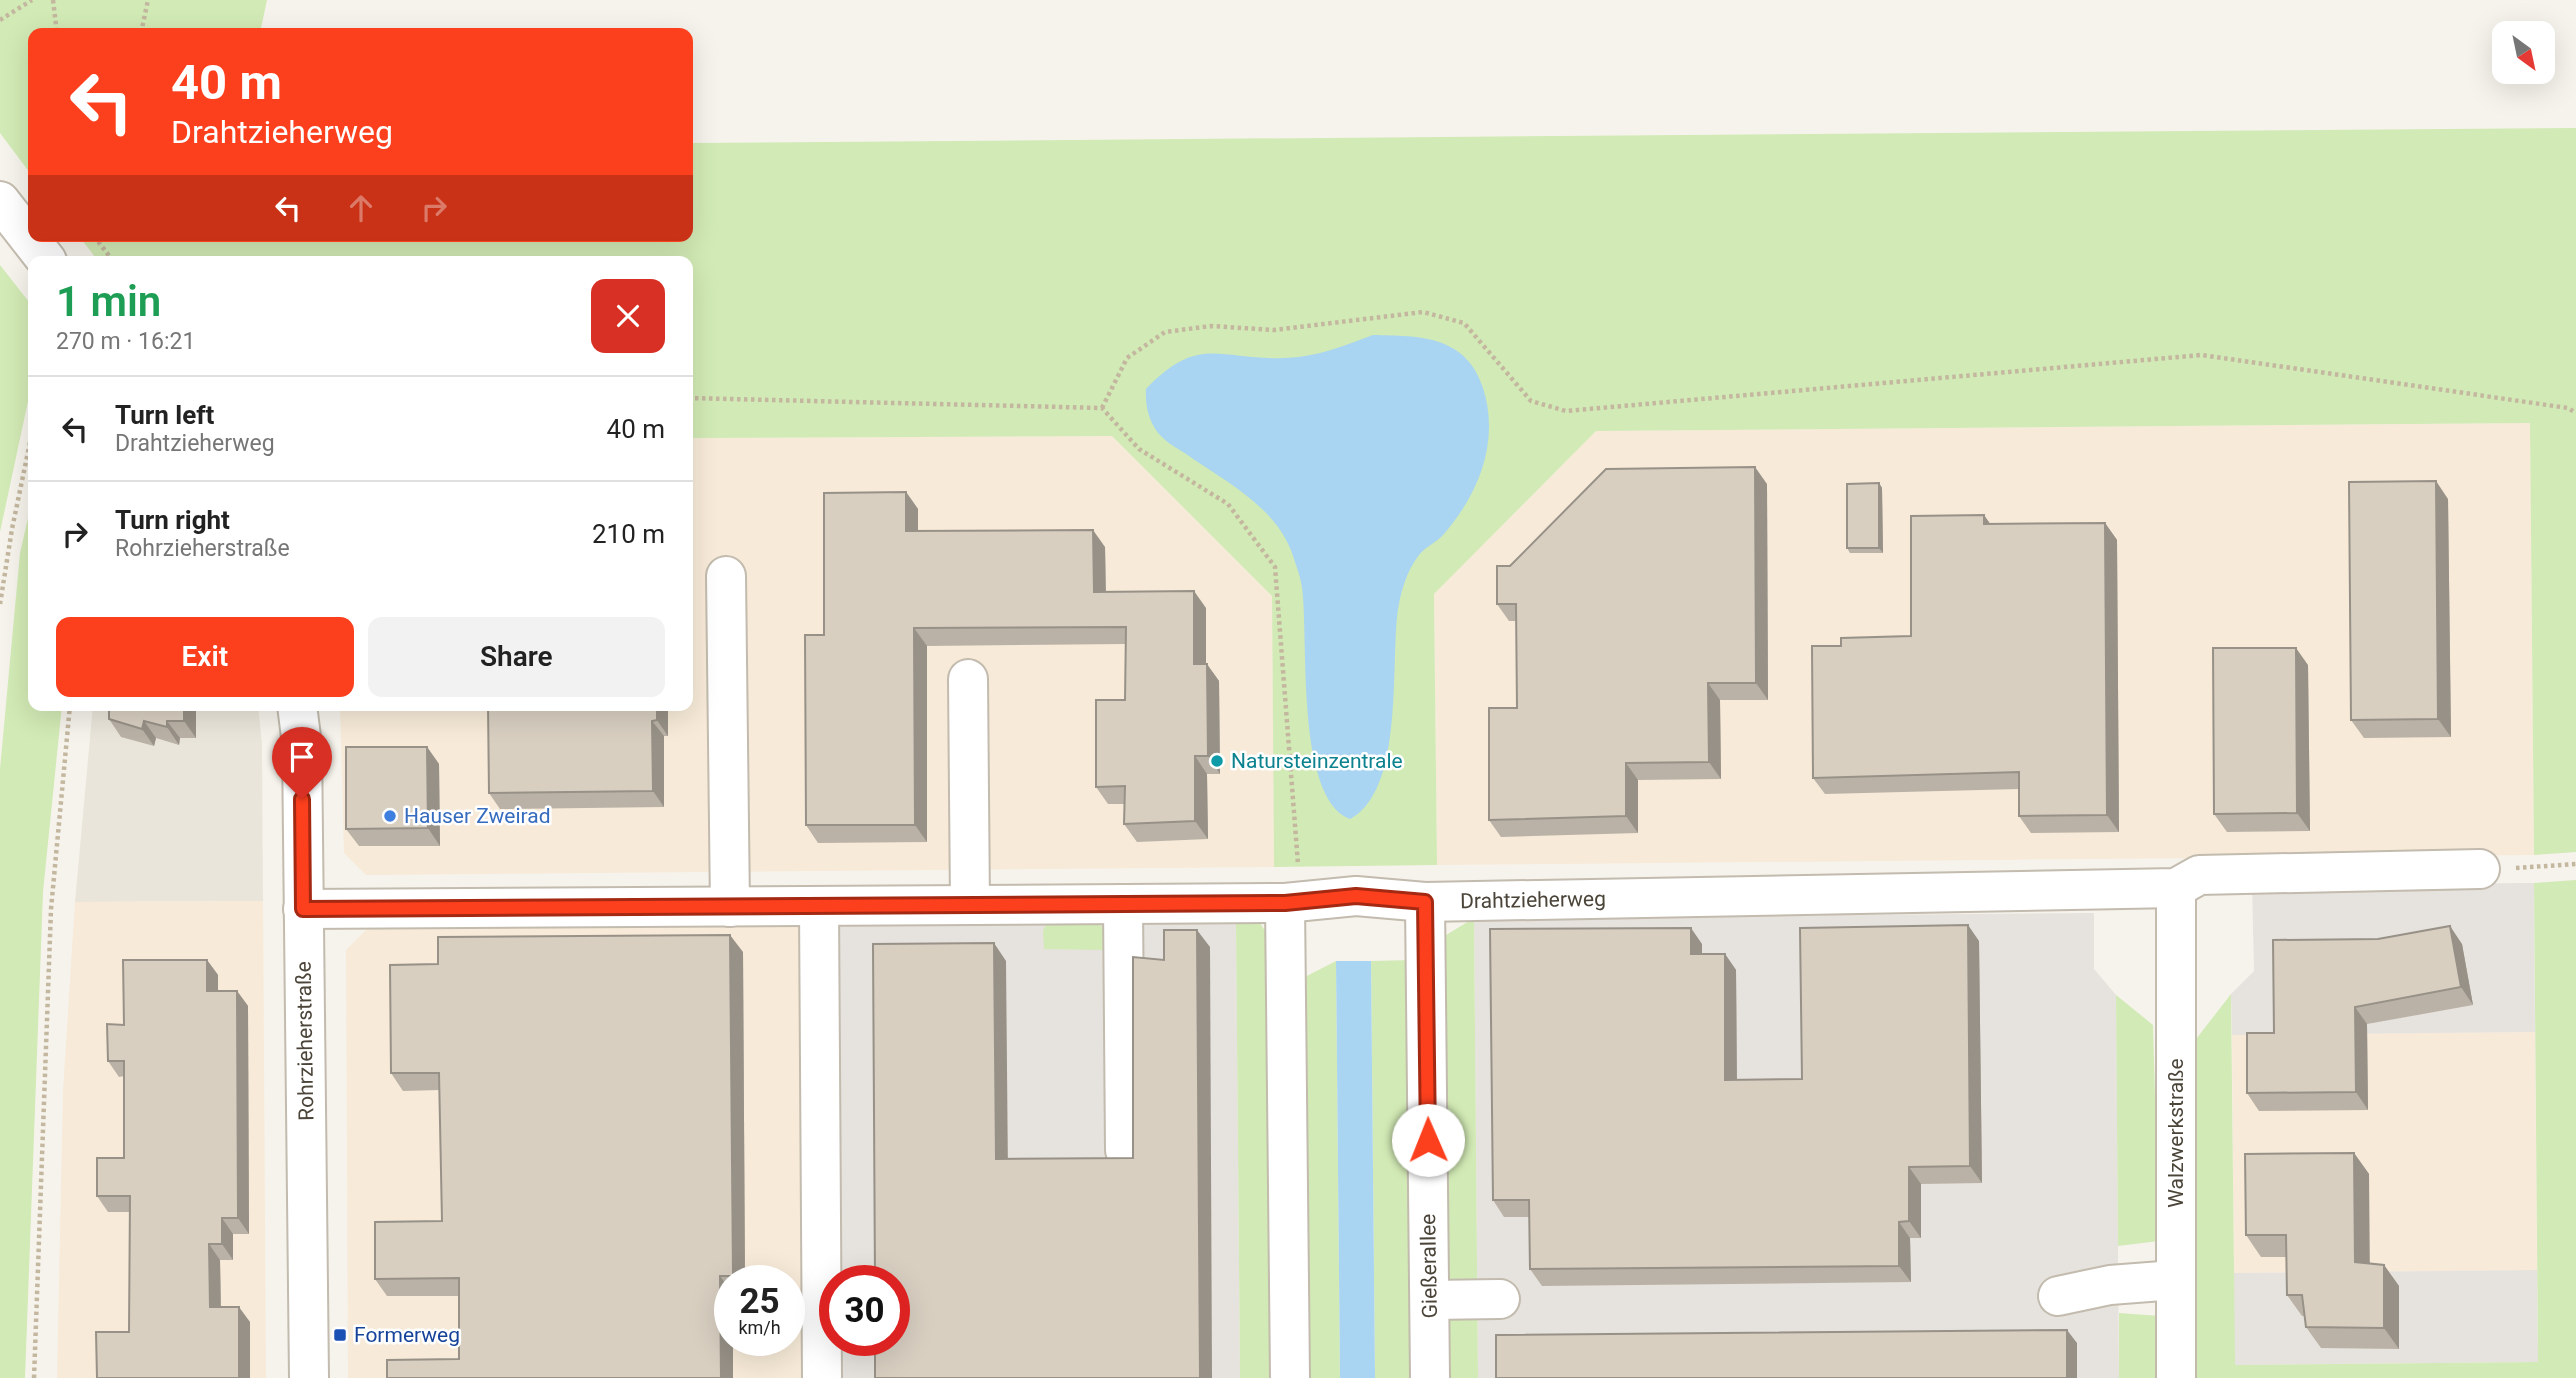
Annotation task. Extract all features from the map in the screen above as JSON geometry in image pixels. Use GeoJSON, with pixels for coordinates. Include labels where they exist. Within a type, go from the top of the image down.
{"type":"FeatureCollection","features":[{"type":"Feature","properties":{"kind":"street"},"geometry":{"type":"LineString","coordinates":[[0,201],[28,237]]}},
{"type":"Feature","properties":{"kind":"street"},"geometry":{"type":"LineString","coordinates":[[32,242],[43,256]]}},
{"type":"Feature","properties":{"kind":"street"},"geometry":{"type":"LineString","coordinates":[[726,576],[730,907]]}},
{"type":"Feature","properties":{"kind":"street"},"geometry":{"type":"LineString","coordinates":[[968,678],[970,905]]}},
{"type":"Feature","properties":{"kind":"street","name":"Rohrzieherstraße"},"geometry":{"type":"LineString","coordinates":[[298,711],[302,744],[309,1378]]}},
{"type":"Feature","properties":{"kind":"street"},"geometry":{"type":"LineString","coordinates":[[2176,888],[2199,875],[2480,869]]}},
{"type":"Feature","properties":{"kind":"street","name":"Drahtzieherweg"},"geometry":{"type":"LineString","coordinates":[[303,909],[1285,903],[1356,896],[1425,902],[2176,888]]}},
{"type":"Feature","properties":{"kind":"street","name":"Walzwerkstraße"},"geometry":{"type":"LineString","coordinates":[[2176,888],[2176,1378]]}},
{"type":"Feature","properties":{"kind":"street","name":"Gießerallee"},"geometry":{"type":"LineString","coordinates":[[1425,902],[1430,1378]]}},
{"type":"Feature","properties":{"kind":"street"},"geometry":{"type":"LineString","coordinates":[[1285,903],[1290,1378]]}},
{"type":"Feature","properties":{"kind":"street"},"geometry":{"type":"LineString","coordinates":[[1123,904],[1125,1150]]}},
{"type":"Feature","properties":{"kind":"street"},"geometry":{"type":"LineString","coordinates":[[819,906],[822,1378]]}},
{"type":"Feature","properties":{"kind":"street"},"geometry":{"type":"LineString","coordinates":[[2058,1296],[2110,1285],[2175,1280]]}},
{"type":"Feature","properties":{"kind":"street"},"geometry":{"type":"LineString","coordinates":[[1430,1300],[1500,1299]]}},
{"type":"Feature","properties":{"kind":"path"},"geometry":{"type":"LineString","coordinates":[[0,20],[32,0]]}},
{"type":"Feature","properties":{"kind":"path"},"geometry":{"type":"LineString","coordinates":[[53,0],[56,28]]}},
{"type":"Feature","properties":{"kind":"path"},"geometry":{"type":"LineString","coordinates":[[142,28],[148,0]]}},
{"type":"Feature","properties":{"kind":"path"},"geometry":{"type":"LineString","coordinates":[[99,242],[109,256]]}},
{"type":"Feature","properties":{"kind":"path"},"geometry":{"type":"LineString","coordinates":[[1102,408],[1127,358],[1165,332],[1211,326],[1274,330],[1423,312],[1464,323],[1531,401],[1566,411],[2201,355],[2568,408],[2576,413]]}},
{"type":"Feature","properties":{"kind":"path"},"geometry":{"type":"LineString","coordinates":[[693,398],[1102,408],[1139,449],[1228,504],[1275,567],[1299,874],[1285,903]]}},
{"type":"Feature","properties":{"kind":"path"},"geometry":{"type":"LineString","coordinates":[[0,604],[28,452]]}},
{"type":"Feature","properties":{"kind":"path"},"geometry":{"type":"LineString","coordinates":[[34,1378],[51,909],[69,711]]}},
{"type":"Feature","properties":{"kind":"path"},"geometry":{"type":"LineString","coordinates":[[2480,869],[2576,864]]}},
{"type":"Feature","properties":{"kind":"shaded area"},"geometry":{"type":"Polygon","coordinates":[[[2530,423],[2534,855],[1437,865],[1434,594],[1596,431],[2530,423]]]}},
{"type":"Feature","properties":{"kind":"shaded area"},"geometry":{"type":"Polygon","coordinates":[[[1112,436],[1272,596],[1274,867],[366,875],[344,853],[340,711],[693,711],[693,438],[1112,436]]]}},
{"type":"Feature","properties":{"kind":"shaded area"},"geometry":{"type":"Polygon","coordinates":[[[92,711],[259,711],[262,744],[263,901],[75,902],[92,711]]]}},
{"type":"Feature","properties":{"kind":"shaded area"},"geometry":{"type":"Polygon","coordinates":[[[2534,883],[2535,1032],[2232,1035],[2231,994],[2254,971],[2252,885],[2534,883]]]}},
{"type":"Feature","properties":{"kind":"shaded area"},"geometry":{"type":"Polygon","coordinates":[[[263,901],[266,1378],[57,1378],[63,1091],[75,902],[263,901]]]}},
{"type":"Feature","properties":{"kind":"shaded area"},"geometry":{"type":"Polygon","coordinates":[[[2094,913],[2094,969],[2116,995],[2119,1378],[1478,1378],[1474,918],[2094,913]]]}},
{"type":"Feature","properties":{"kind":"shaded area"},"geometry":{"type":"Polygon","coordinates":[[[1236,921],[1240,1378],[806,1378],[803,924],[1236,921]]]}},
{"type":"Feature","properties":{"kind":"shaded area"},"geometry":{"type":"Polygon","coordinates":[[[803,924],[806,1378],[348,1378],[346,950],[368,928],[803,924]]]}},
{"type":"Feature","properties":{"kind":"shaded area"},"geometry":{"type":"Polygon","coordinates":[[[2535,1032],[2537,1270],[2234,1273],[2232,1035],[2535,1032]]]}},
{"type":"Feature","properties":{"kind":"shaded area"},"geometry":{"type":"Polygon","coordinates":[[[2537,1270],[2538,1362],[2234,1365],[2234,1273],[2537,1270]]]}},
{"type":"Feature","properties":{"kind":"green space"},"geometry":{"type":"Polygon","coordinates":[[[0,0],[267,0],[261,28],[28,28],[28,170],[0,133],[0,0]]]}},
{"type":"Feature","properties":{"kind":"green space"},"geometry":{"type":"Polygon","coordinates":[[[2576,128],[2576,852],[2534,855],[2530,423],[1596,431],[1434,594],[1437,865],[1274,867],[1272,596],[1112,436],[693,438],[693,256],[94,256],[84,242],[693,242],[693,143],[2576,128]]]}},
{"type":"Feature","properties":{"kind":"green space"},"geometry":{"type":"Polygon","coordinates":[[[0,265],[28,301],[28,401],[0,532],[0,265]]]}},
{"type":"Feature","properties":{"kind":"green space"},"geometry":{"type":"Polygon","coordinates":[[[28,518],[28,711],[61,711],[43,892],[25,1378],[0,1378],[0,769],[20,553],[28,518]]]}},
{"type":"Feature","properties":{"kind":"green space"},"geometry":{"type":"Polygon","coordinates":[[[2576,880],[2576,1378],[2195,1378],[2193,1043],[2231,994],[2235,1365],[2538,1362],[2534,883],[2576,880]]]}},
{"type":"Feature","properties":{"kind":"green space"},"geometry":{"type":"Polygon","coordinates":[[[1474,918],[1478,1378],[1442,1378],[1438,940],[1474,918]]]}},
{"type":"Feature","properties":{"kind":"green space"},"geometry":{"type":"Polygon","coordinates":[[[1258,920],[1267,934],[1272,1378],[1240,1378],[1236,921],[1258,920]]]}},
{"type":"Feature","properties":{"kind":"green space"},"geometry":{"type":"Polygon","coordinates":[[[1047,922],[1095,922],[1104,928],[1106,950],[1044,949],[1043,931],[1047,922]]]}},
{"type":"Feature","properties":{"kind":"green space"},"geometry":{"type":"Polygon","coordinates":[[[1414,960],[1419,1378],[1375,1378],[1371,961],[1414,960]]]}},
{"type":"Feature","properties":{"kind":"green space"},"geometry":{"type":"Polygon","coordinates":[[[1336,961],[1340,1378],[1297,1378],[1295,982],[1336,961]]]}},
{"type":"Feature","properties":{"kind":"green space"},"geometry":{"type":"Polygon","coordinates":[[[2116,995],[2153,1025],[2159,1241],[2118,1246],[2116,995]]]}},
{"type":"Feature","properties":{"kind":"green space"},"geometry":{"type":"Polygon","coordinates":[[[2119,1313],[2160,1316],[2160,1378],[2119,1378],[2119,1313]]]}},
{"type":"Feature","properties":{"kind":"water"},"geometry":{"type":"Polygon","coordinates":[[[1373,335],[1424,338],[1453,348],[1475,371],[1483,388],[1489,428],[1483,466],[1467,502],[1443,535],[1419,555],[1405,581],[1398,609],[1392,723],[1387,754],[1380,781],[1368,804],[1350,819],[1332,805],[1320,782],[1312,750],[1302,588],[1288,544],[1266,513],[1252,500],[1158,433],[1149,415],[1146,389],[1181,361],[1197,355],[1227,354],[1263,358],[1308,356],[1373,335]]]}},
{"type":"Feature","properties":{"kind":"water"},"geometry":{"type":"Polygon","coordinates":[[[1336,961],[1371,961],[1375,1378],[1340,1378],[1336,961]]]}},
{"type":"Feature","properties":{"kind":"building"},"geometry":{"type":"Polygon","coordinates":[[[1755,467],[1756,683],[1708,683],[1709,762],[1626,763],[1626,816],[1489,820],[1489,708],[1517,708],[1516,604],[1497,604],[1497,566],[1510,566],[1606,469],[1755,467]]]}},
{"type":"Feature","properties":{"kind":"building"},"geometry":{"type":"Polygon","coordinates":[[[2436,481],[2438,719],[2351,720],[2349,482],[2436,481]]]}},
{"type":"Feature","properties":{"kind":"building"},"geometry":{"type":"Polygon","coordinates":[[[1879,483],[1879,548],[1847,548],[1847,484],[1879,483]]]}},
{"type":"Feature","properties":{"kind":"building"},"geometry":{"type":"Polygon","coordinates":[[[906,492],[906,531],[1093,530],[1094,592],[1194,591],[1194,664],[1207,664],[1208,756],[1195,756],[1195,821],[1124,824],[1125,786],[1096,787],[1096,700],[1125,700],[1126,627],[914,628],[915,825],[806,825],[805,635],[824,635],[824,493],[906,492]]]}},
{"type":"Feature","properties":{"kind":"building"},"geometry":{"type":"Polygon","coordinates":[[[1984,515],[1984,524],[2105,523],[2107,815],[2019,816],[2019,772],[1813,778],[1812,646],[1841,646],[1841,638],[1911,636],[1911,516],[1984,515]]]}},
{"type":"Feature","properties":{"kind":"building"},"geometry":{"type":"Polygon","coordinates":[[[2213,648],[2296,648],[2297,813],[2214,814],[2213,648]]]}},
{"type":"Feature","properties":{"kind":"building"},"geometry":{"type":"Polygon","coordinates":[[[109,711],[184,711],[184,721],[167,721],[167,727],[144,721],[142,729],[109,719],[109,711]]]}},
{"type":"Feature","properties":{"kind":"building"},"geometry":{"type":"Polygon","coordinates":[[[488,711],[657,711],[657,720],[652,721],[653,791],[489,793],[488,711]]]}},
{"type":"Feature","properties":{"kind":"building"},"geometry":{"type":"Polygon","coordinates":[[[346,747],[427,747],[428,828],[346,829],[346,747]]]}},
{"type":"Feature","properties":{"kind":"building"},"geometry":{"type":"Polygon","coordinates":[[[1968,925],[1970,1166],[1909,1167],[1909,1221],[1899,1222],[1899,1266],[1530,1269],[1529,1200],[1493,1200],[1490,929],[1691,928],[1691,954],[1725,954],[1725,1080],[1802,1079],[1800,928],[1968,925]]]}},
{"type":"Feature","properties":{"kind":"building"},"geometry":{"type":"Polygon","coordinates":[[[2450,926],[2461,987],[2355,1007],[2356,1092],[2247,1093],[2247,1033],[2274,1033],[2273,940],[2378,939],[2450,926]]]}},
{"type":"Feature","properties":{"kind":"building"},"geometry":{"type":"Polygon","coordinates":[[[1164,930],[1197,930],[1200,1378],[875,1378],[875,1356],[910,1356],[910,1265],[875,1265],[873,944],[994,943],[996,1159],[1133,1158],[1133,957],[1164,960],[1164,930]]]}},
{"type":"Feature","properties":{"kind":"building"},"geometry":{"type":"Polygon","coordinates":[[[730,935],[733,1265],[714,1265],[714,1356],[721,1356],[721,1378],[387,1378],[387,1360],[459,1359],[459,1278],[375,1279],[375,1222],[442,1221],[439,1073],[391,1073],[390,965],[438,964],[438,937],[730,935]]]}},
{"type":"Feature","properties":{"kind":"building"},"geometry":{"type":"Polygon","coordinates":[[[123,960],[207,960],[207,991],[237,991],[238,1218],[222,1218],[222,1244],[209,1244],[210,1307],[239,1307],[239,1378],[97,1378],[96,1332],[129,1332],[130,1196],[97,1196],[97,1158],[124,1158],[124,1061],[108,1061],[107,1024],[124,1025],[123,960]]]}},
{"type":"Feature","properties":{"kind":"building"},"geometry":{"type":"Polygon","coordinates":[[[2354,1153],[2355,1262],[2384,1265],[2384,1328],[2306,1327],[2302,1295],[2287,1295],[2286,1235],[2246,1235],[2245,1154],[2354,1153]]]}},
{"type":"Feature","properties":{"kind":"building"},"geometry":{"type":"Polygon","coordinates":[[[2067,1330],[2067,1378],[1496,1378],[1496,1335],[2067,1330]]]}},
{"type":"Feature","properties":{"kind":"place","name":"Natursteinzentrale"},"geometry":{"type":"Point","coordinates":[1217,761]}},
{"type":"Feature","properties":{"kind":"place","name":"Hauser Zweirad"},"geometry":{"type":"Point","coordinates":[390,816]}},
{"type":"Feature","properties":{"kind":"place","name":"Formerweg"},"geometry":{"type":"Point","coordinates":[340,1335]}},
{"type":"Feature","properties":{"kind":"route"},"geometry":{"type":"LineString","coordinates":[[302,799],[303,909],[1285,903],[1341,896],[1374,896],[1425,902],[1428,1140]]}}]}
